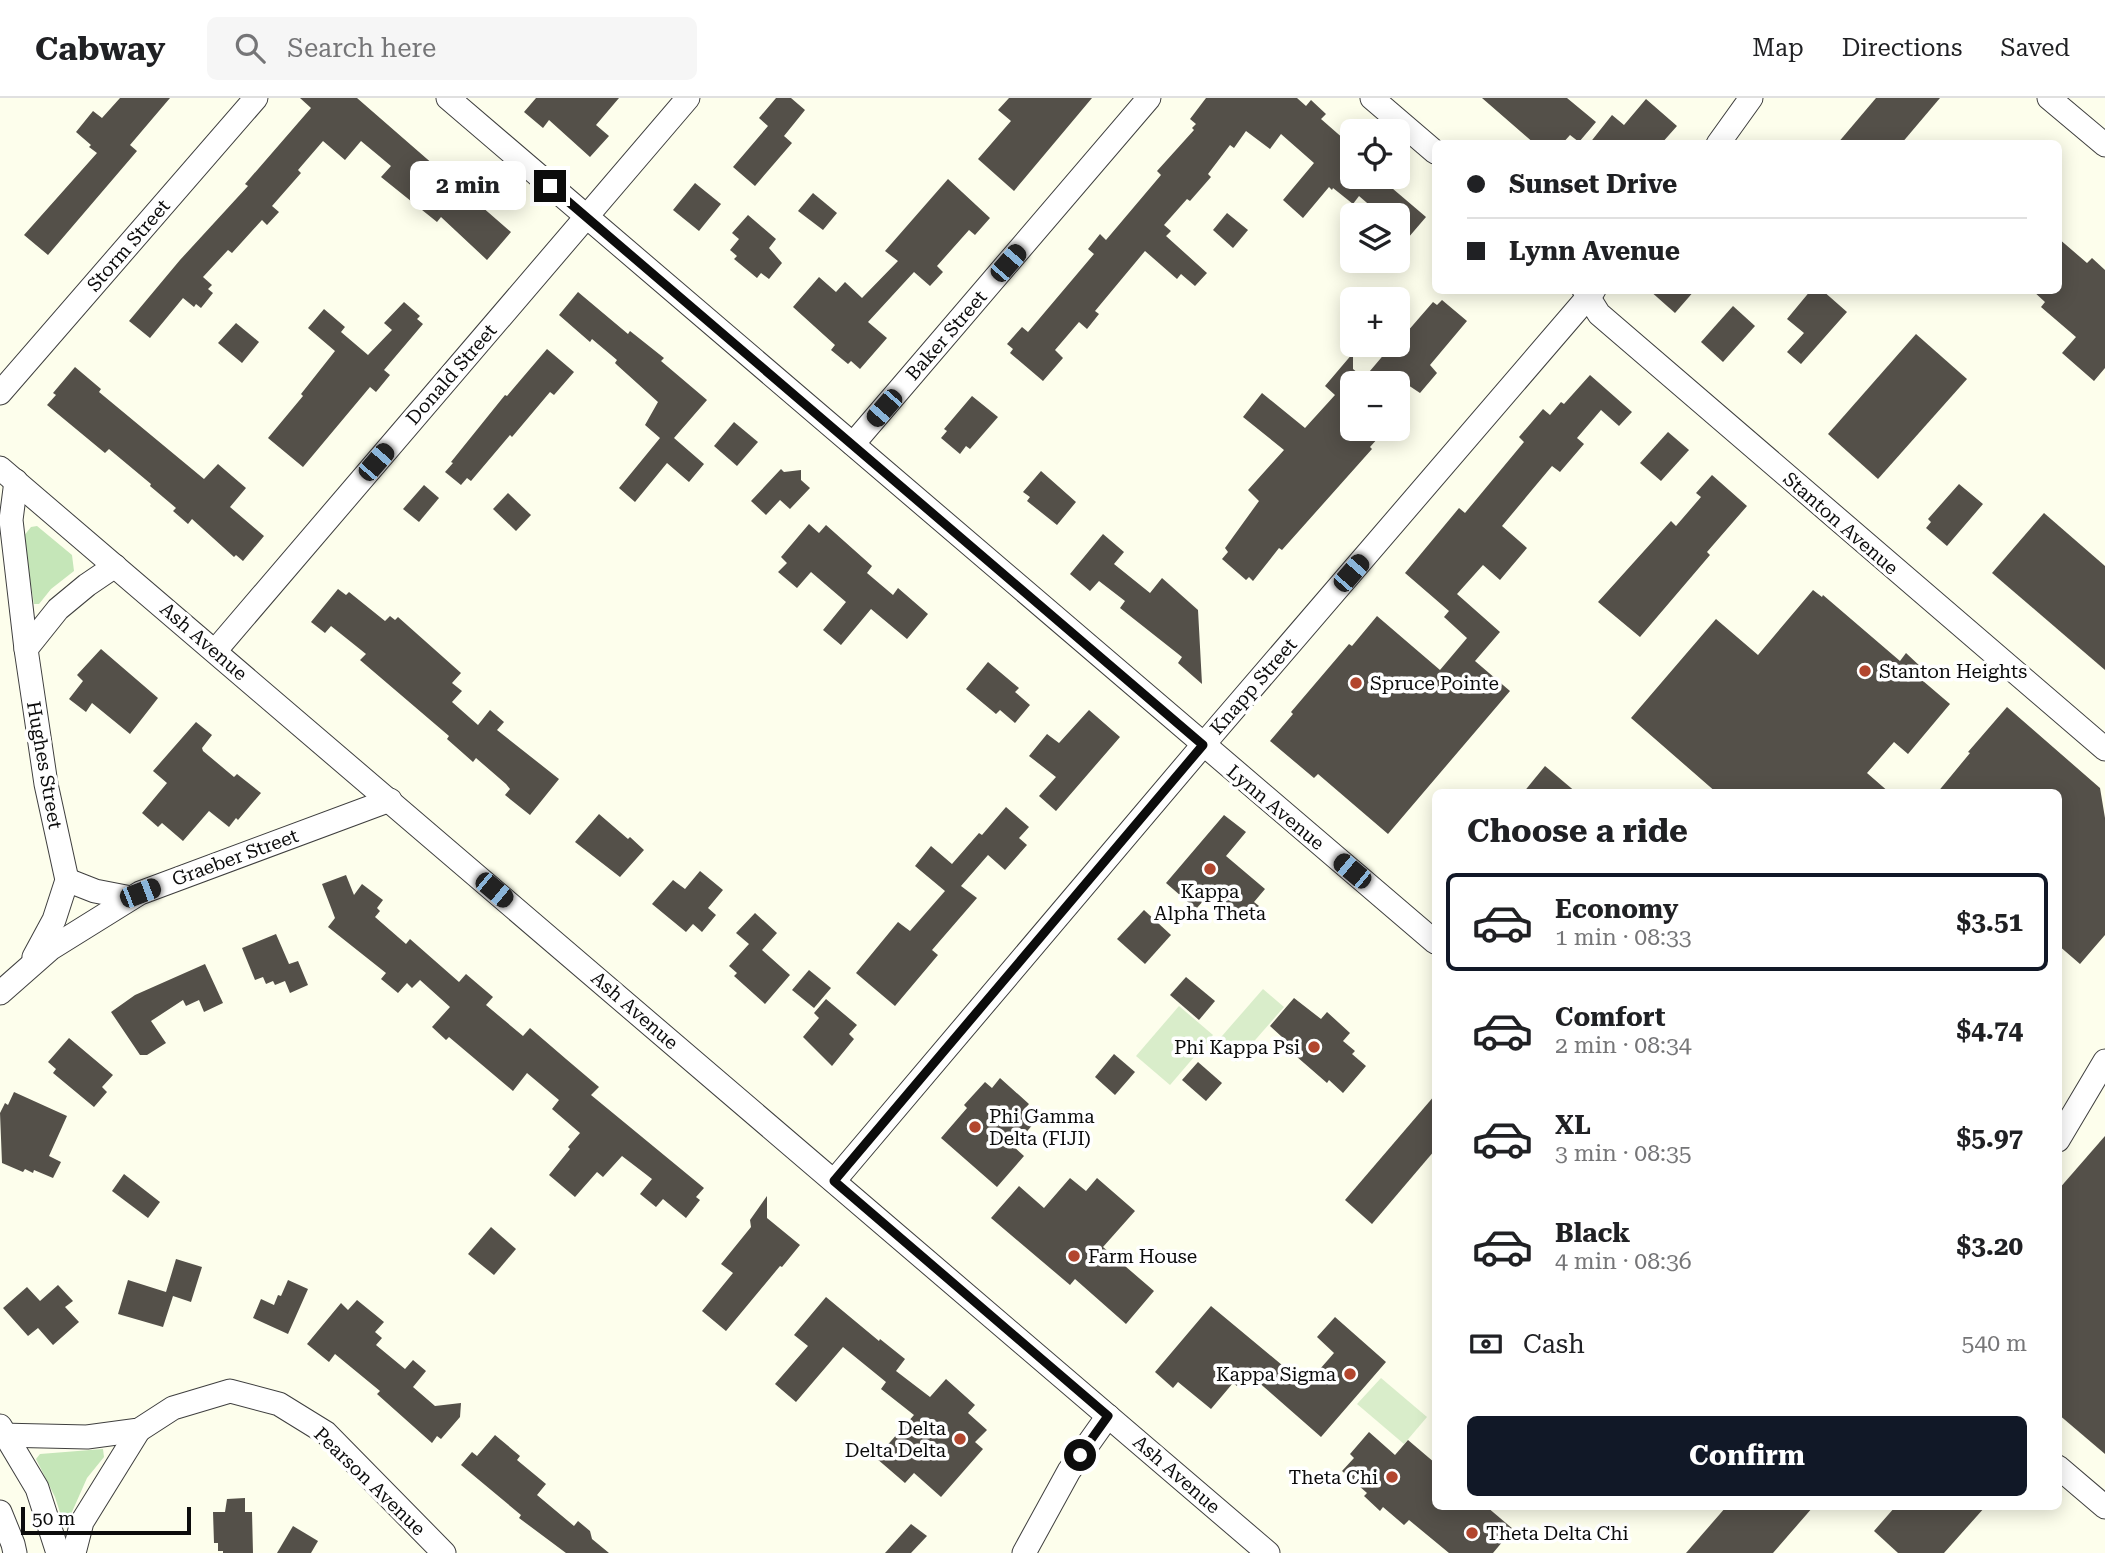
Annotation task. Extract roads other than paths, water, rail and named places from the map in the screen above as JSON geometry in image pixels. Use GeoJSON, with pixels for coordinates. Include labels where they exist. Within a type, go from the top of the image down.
{"type":"FeatureCollection","features":[{"type":"Feature","properties":{"kind":"street","name":"Storm Street"},"geometry":{"type":"LineString","coordinates":[[0,393],[256,98]]}},
{"type":"Feature","properties":{"kind":"street","name":"Lynn Avenue"},"geometry":{"type":"LineString","coordinates":[[448,98],[1432,939]]}},
{"type":"Feature","properties":{"kind":"street","name":"Donald Street"},"geometry":{"type":"LineString","coordinates":[[215,651],[688,98]]}},
{"type":"Feature","properties":{"kind":"street","name":"Baker Street"},"geometry":{"type":"LineString","coordinates":[[853,444],[1149,98]]}},
{"type":"Feature","properties":{"kind":"street"},"geometry":{"type":"LineString","coordinates":[[1372,98],[1432,149]]}},
{"type":"Feature","properties":{"kind":"street"},"geometry":{"type":"LineString","coordinates":[[1720,140],[1751,98]]}},
{"type":"Feature","properties":{"kind":"street"},"geometry":{"type":"LineString","coordinates":[[2049,98],[2105,145]]}},
{"type":"Feature","properties":{"kind":"street","name":"Knapp Street"},"geometry":{"type":"LineString","coordinates":[[834,1181],[1587,294]]}},
{"type":"Feature","properties":{"kind":"street","name":"Stanton Avenue"},"geometry":{"type":"LineString","coordinates":[[1588,294],[1598,314],[2105,749]]}},
{"type":"Feature","properties":{"kind":"street","name":"Ash Avenue"},"geometry":{"type":"LineString","coordinates":[[8,474],[1268,1553]]}},
{"type":"Feature","properties":{"kind":"street","name":"Hughes Street"},"geometry":{"type":"LineString","coordinates":[[8,474],[26,649],[46,784],[67,880]]}},
{"type":"Feature","properties":{"kind":"street"},"geometry":{"type":"LineString","coordinates":[[26,649],[58,609],[115,566]]}},
{"type":"Feature","properties":{"kind":"street","name":"Graeber Street"},"geometry":{"type":"LineString","coordinates":[[29,967],[50,949],[131,898],[206,867],[390,800]]}},
{"type":"Feature","properties":{"kind":"street"},"geometry":{"type":"LineString","coordinates":[[0,993],[29,967],[54,920],[67,880],[95,891],[131,898]]}},
{"type":"Feature","properties":{"kind":"street"},"geometry":{"type":"LineString","coordinates":[[2062,1133],[2105,1062]]}},
{"type":"Feature","properties":{"kind":"street","name":"Pearson Avenue"},"geometry":{"type":"LineString","coordinates":[[2,1432],[87,1437],[139,1430],[173,1408],[230,1391],[279,1404],[326,1433],[444,1553]]}},
{"type":"Feature","properties":{"kind":"street"},"geometry":{"type":"LineString","coordinates":[[1024,1553],[1069,1471],[1108,1416]]}},
{"type":"Feature","properties":{"kind":"street","name":"Pearson Avenue"},"geometry":{"type":"LineString","coordinates":[[74,1553],[82,1522],[139,1430]]}},
{"type":"Feature","properties":{"kind":"street"},"geometry":{"type":"LineString","coordinates":[[2,1432],[37,1488],[58,1553]]}},
{"type":"Feature","properties":{"kind":"street"},"geometry":{"type":"LineString","coordinates":[[2062,1470],[2105,1507]]}},
{"type":"Feature","properties":{"kind":"street"},"geometry":{"type":"LineString","coordinates":[[0,1512],[15,1553]]}},
{"type":"Feature","properties":{"kind":"place","name":"Stanton Heights"},"geometry":{"type":"Point","coordinates":[1865,671]}},
{"type":"Feature","properties":{"kind":"place","name":"Spruce Pointe"},"geometry":{"type":"Point","coordinates":[1356,683]}},
{"type":"Feature","properties":{"kind":"place","name":"Kappa Alpha Theta"},"geometry":{"type":"Point","coordinates":[1210,869]}},
{"type":"Feature","properties":{"kind":"place","name":"Phi Kappa Psi"},"geometry":{"type":"Point","coordinates":[1314,1047]}},
{"type":"Feature","properties":{"kind":"place","name":"Phi Gamma Delta (FIJI)"},"geometry":{"type":"Point","coordinates":[975,1127]}},
{"type":"Feature","properties":{"kind":"place","name":"Farm House"},"geometry":{"type":"Point","coordinates":[1074,1256]}},
{"type":"Feature","properties":{"kind":"place","name":"Kappa Sigma"},"geometry":{"type":"Point","coordinates":[1350,1374]}},
{"type":"Feature","properties":{"kind":"place","name":"Delta Delta Delta"},"geometry":{"type":"Point","coordinates":[960,1439]}},
{"type":"Feature","properties":{"kind":"place","name":"Theta Chi"},"geometry":{"type":"Point","coordinates":[1392,1477]}},
{"type":"Feature","properties":{"kind":"place","name":"Theta Delta Chi"},"geometry":{"type":"Point","coordinates":[1472,1533]}}]}
